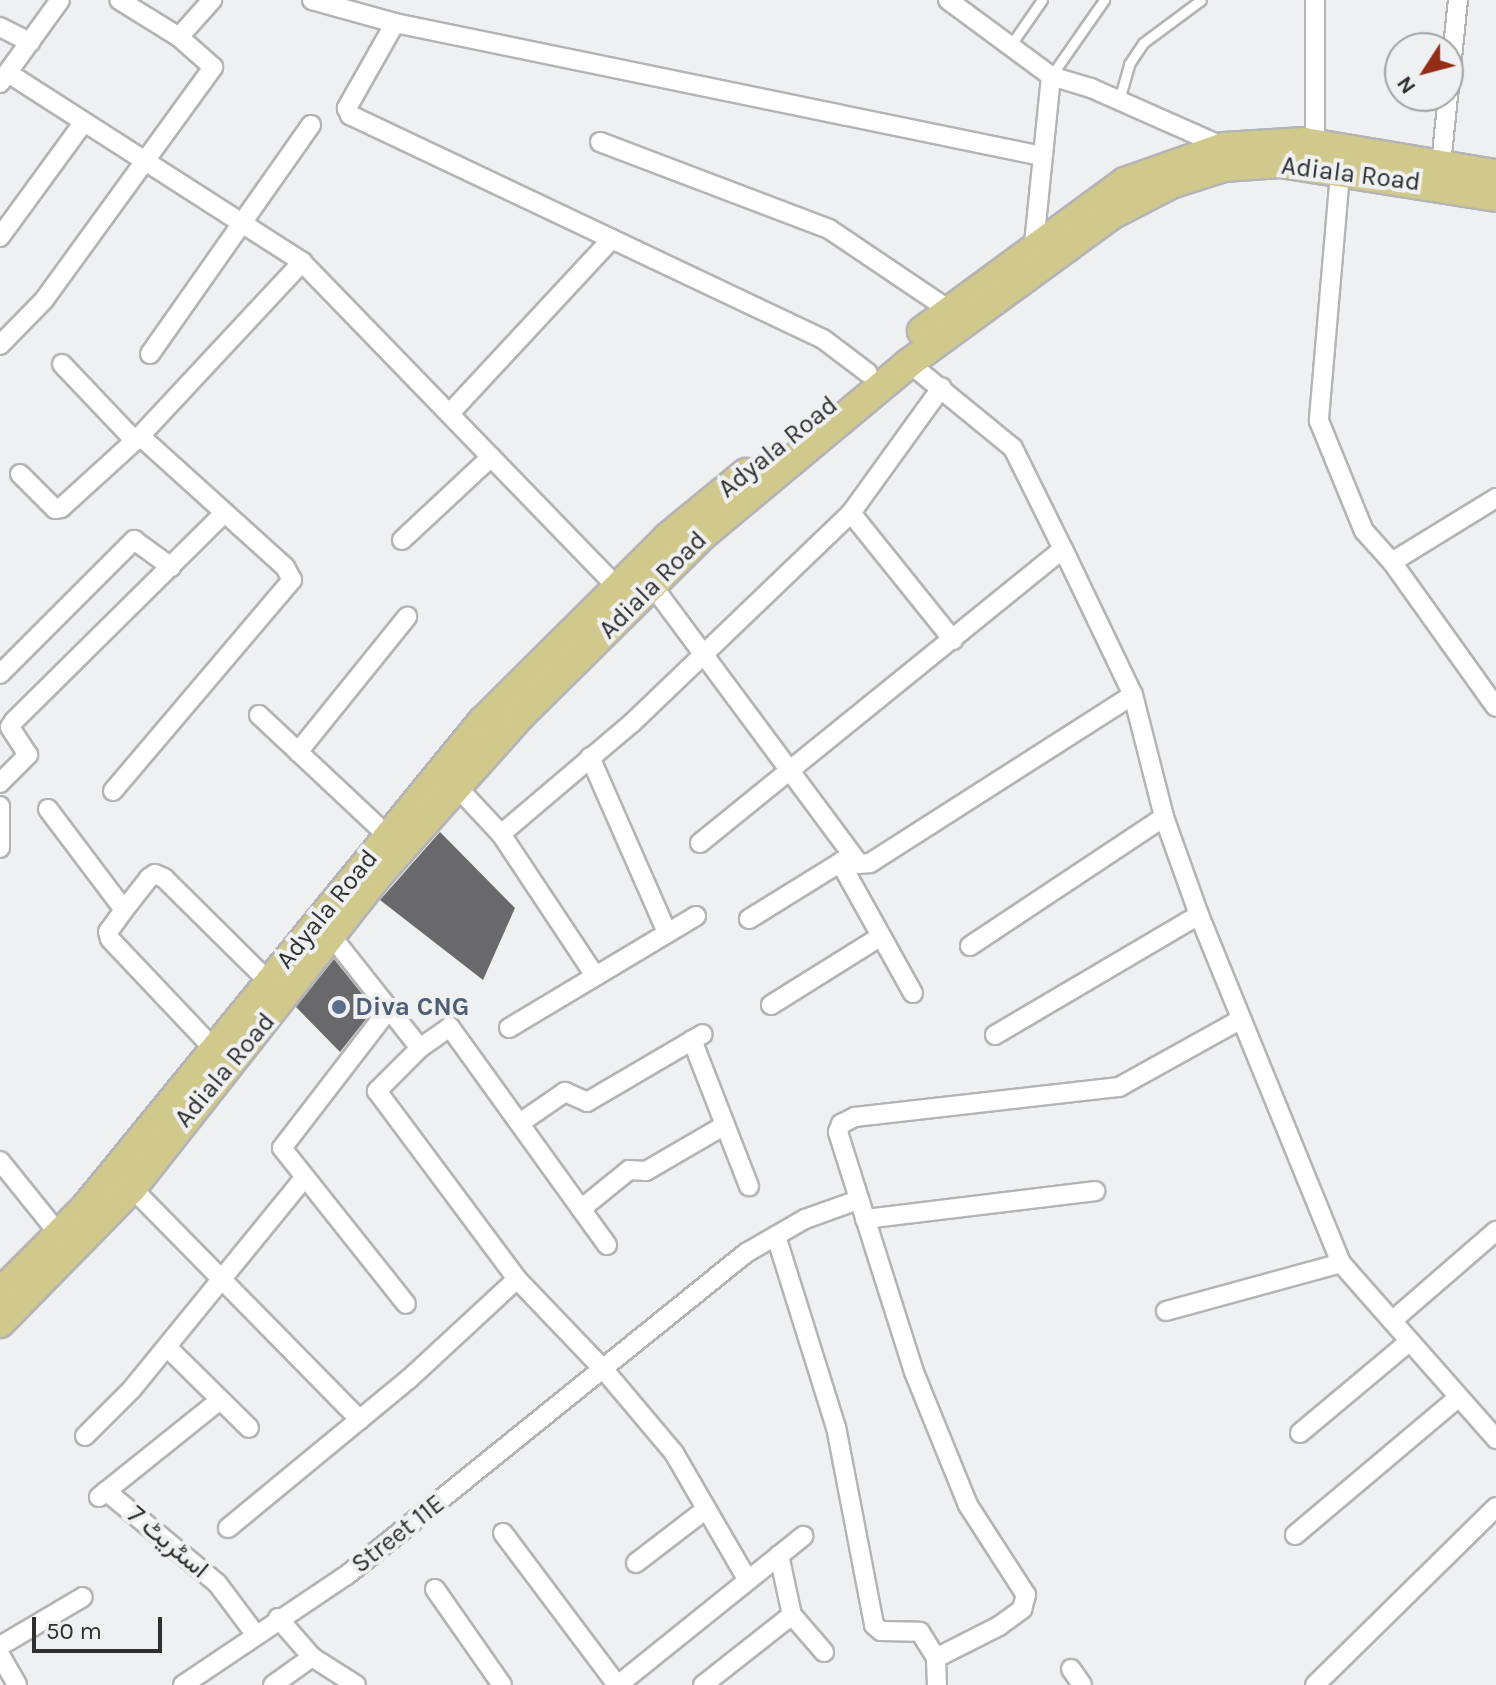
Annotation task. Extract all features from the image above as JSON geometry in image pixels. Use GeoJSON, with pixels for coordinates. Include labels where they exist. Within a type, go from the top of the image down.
{"type":"FeatureCollection","features":[{"type":"Feature","properties":{"kind":"main road","name":"Adyala Road"},"geometry":{"type":"LineString","coordinates":[[0,1293],[59,1234],[482,722],[668,537],[868,373],[1034,244],[1125,182],[1224,147],[1441,164],[1496,174]]}},
{"type":"Feature","properties":{"kind":"main road","name":"Adiala Road"},"geometry":{"type":"LineString","coordinates":[[0,1323],[132,1188],[333,938],[381,872],[521,715],[652,585],[805,446],[909,363],[1111,215],[1171,184],[1224,167],[1280,163],[1332,154],[1496,197]]}},
{"type":"Feature","properties":{"kind":"street"},"geometry":{"type":"LineString","coordinates":[[60,0],[4,78],[83,123],[141,163],[302,262],[451,412],[617,587]]}},
{"type":"Feature","properties":{"kind":"street"},"geometry":{"type":"LineString","coordinates":[[0,345],[44,300],[213,67],[179,37],[119,0]]}},
{"type":"Feature","properties":{"kind":"street"},"geometry":{"type":"LineString","coordinates":[[179,37],[212,0]]}},
{"type":"Feature","properties":{"kind":"street"},"geometry":{"type":"LineString","coordinates":[[312,0],[395,23],[1042,156]]}},
{"type":"Feature","properties":{"kind":"street"},"geometry":{"type":"LineString","coordinates":[[948,0],[1051,76],[1119,100],[1224,147]]}},
{"type":"Feature","properties":{"kind":"street"},"geometry":{"type":"LineString","coordinates":[[1315,0],[1332,154],[1319,371],[1319,421],[1364,531],[1392,562],[1496,707]]}},
{"type":"Feature","properties":{"kind":"street"},"geometry":{"type":"LineString","coordinates":[[1441,164],[1458,0]]}},
{"type":"Feature","properties":{"kind":"street"},"geometry":{"type":"LineString","coordinates":[[395,23],[347,108],[350,115],[823,339],[868,373]]}},
{"type":"Feature","properties":{"kind":"street"},"geometry":{"type":"LineString","coordinates":[[0,27],[30,42]]}},
{"type":"Feature","properties":{"kind":"street"},"geometry":{"type":"LineString","coordinates":[[1034,244],[1051,76]]}},
{"type":"Feature","properties":{"kind":"street"},"geometry":{"type":"LineString","coordinates":[[0,237],[83,123]]}},
{"type":"Feature","properties":{"kind":"street"},"geometry":{"type":"LineString","coordinates":[[150,354],[244,225],[311,125]]}},
{"type":"Feature","properties":{"kind":"street"},"geometry":{"type":"LineString","coordinates":[[600,142],[829,229],[949,310]]}},
{"type":"Feature","properties":{"kind":"street"},"geometry":{"type":"LineString","coordinates":[[451,412],[612,239]]}},
{"type":"Feature","properties":{"kind":"street"},"geometry":{"type":"LineString","coordinates":[[20,474],[55,509],[61,508],[137,438],[302,262]]}},
{"type":"Feature","properties":{"kind":"street"},"geometry":{"type":"LineString","coordinates":[[909,363],[1013,448],[1063,549],[1133,695],[1164,817],[1199,915],[1341,1263],[1496,1439]]}},
{"type":"Feature","properties":{"kind":"street"},"geometry":{"type":"LineString","coordinates":[[62,364],[137,438],[224,513],[292,580],[113,791]]}},
{"type":"Feature","properties":{"kind":"street"},"geometry":{"type":"LineString","coordinates":[[501,834],[590,757],[851,513],[942,387]]}},
{"type":"Feature","properties":{"kind":"street"},"geometry":{"type":"LineString","coordinates":[[402,540],[491,457]]}},
{"type":"Feature","properties":{"kind":"street"},"geometry":{"type":"LineString","coordinates":[[1392,562],[1496,498]]}},
{"type":"Feature","properties":{"kind":"street"},"geometry":{"type":"LineString","coordinates":[[0,783],[28,755],[10,727],[14,721],[224,513]]}},
{"type":"Feature","properties":{"kind":"street"},"geometry":{"type":"LineString","coordinates":[[851,513],[953,640]]}},
{"type":"Feature","properties":{"kind":"street"},"geometry":{"type":"LineString","coordinates":[[0,674],[134,540],[171,567]]}},
{"type":"Feature","properties":{"kind":"street"},"geometry":{"type":"LineString","coordinates":[[700,843],[791,775],[1063,549]]}},
{"type":"Feature","properties":{"kind":"street"},"geometry":{"type":"LineString","coordinates":[[652,585],[791,775],[844,859],[880,937],[913,993]]}},
{"type":"Feature","properties":{"kind":"street"},"geometry":{"type":"LineString","coordinates":[[298,752],[407,617]]}},
{"type":"Feature","properties":{"kind":"street"},"geometry":{"type":"LineString","coordinates":[[844,859],[859,864],[870,863],[1133,695]]}},
{"type":"Feature","properties":{"kind":"street"},"geometry":{"type":"LineString","coordinates":[[259,715],[387,835]]}},
{"type":"Feature","properties":{"kind":"street"},"geometry":{"type":"LineString","coordinates":[[590,757],[667,932]]}},
{"type":"Feature","properties":{"kind":"street"},"geometry":{"type":"LineString","coordinates":[[457,787],[501,834],[594,974]]}},
{"type":"Feature","properties":{"kind":"street"},"geometry":{"type":"LineString","coordinates":[[0,806],[0,848]]}},
{"type":"Feature","properties":{"kind":"street"},"geometry":{"type":"LineString","coordinates":[[48,809],[124,910]]}},
{"type":"Feature","properties":{"kind":"street"},"geometry":{"type":"LineString","coordinates":[[970,946],[1164,817]]}},
{"type":"Feature","properties":{"kind":"street"},"geometry":{"type":"LineString","coordinates":[[749,919],[844,859]]}},
{"type":"Feature","properties":{"kind":"street"},"geometry":{"type":"LineString","coordinates":[[213,1048],[110,939],[108,932],[149,878],[155,874],[164,878],[269,982]]}},
{"type":"Feature","properties":{"kind":"street"},"geometry":{"type":"LineString","coordinates":[[995,1035],[1199,915]]}},
{"type":"Feature","properties":{"kind":"street"},"geometry":{"type":"LineString","coordinates":[[509,1028],[594,974],[696,916]]}},
{"type":"Feature","properties":{"kind":"street"},"geometry":{"type":"LineString","coordinates":[[771,1005],[880,937]]}},
{"type":"Feature","properties":{"kind":"street"},"geometry":{"type":"LineString","coordinates":[[333,938],[420,1048]]}},
{"type":"Feature","properties":{"kind":"street"},"geometry":{"type":"LineString","coordinates":[[389,1009],[284,1144],[284,1154],[406,1304]]}},
{"type":"Feature","properties":{"kind":"street"},"geometry":{"type":"LineString","coordinates":[[936,1658],[999,1626],[1022,1609],[1026,1595],[968,1505],[914,1372],[838,1132],[855,1117],[1119,1087],[1240,1020]]}},
{"type":"Feature","properties":{"kind":"street"},"geometry":{"type":"LineString","coordinates":[[607,1245],[450,1027],[420,1048],[377,1091],[517,1279],[605,1371],[674,1453],[747,1579]]}},
{"type":"Feature","properties":{"kind":"street"},"geometry":{"type":"LineString","coordinates":[[520,1123],[565,1092],[587,1102],[698,1037],[725,1125],[749,1186]]}},
{"type":"Feature","properties":{"kind":"street"},"geometry":{"type":"LineString","coordinates":[[581,1209],[629,1170],[646,1171],[725,1125]]}},
{"type":"Feature","properties":{"kind":"street"},"geometry":{"type":"LineString","coordinates":[[0,1161],[59,1234]]}},
{"type":"Feature","properties":{"kind":"street"},"geometry":{"type":"LineString","coordinates":[[85,1436],[167,1347],[303,1179]]}},
{"type":"Feature","properties":{"kind":"street"},"geometry":{"type":"LineString","coordinates":[[132,1188],[360,1420]]}},
{"type":"Feature","properties":{"kind":"street"},"geometry":{"type":"LineString","coordinates":[[865,1219],[1095,1191]]}},
{"type":"Feature","properties":{"kind":"street","name":"Street 11E"},"geometry":{"type":"LineString","coordinates":[[183,1685],[278,1618],[347,1575],[605,1371],[746,1253],[805,1219],[858,1200]]}},
{"type":"Feature","properties":{"kind":"street"},"geometry":{"type":"LineString","coordinates":[[1392,1321],[1496,1231]]}},
{"type":"Feature","properties":{"kind":"street"},"geometry":{"type":"LineString","coordinates":[[776,1236],[836,1427],[874,1625],[881,1631],[920,1632],[936,1658],[937,1685]]}},
{"type":"Feature","properties":{"kind":"street"},"geometry":{"type":"LineString","coordinates":[[1166,1311],[1341,1263]]}},
{"type":"Feature","properties":{"kind":"street"},"geometry":{"type":"LineString","coordinates":[[228,1528],[360,1420],[517,1279]]}},
{"type":"Feature","properties":{"kind":"street"},"geometry":{"type":"LineString","coordinates":[[1300,1433],[1410,1341]]}},
{"type":"Feature","properties":{"kind":"street"},"geometry":{"type":"LineString","coordinates":[[167,1347],[249,1428]]}},
{"type":"Feature","properties":{"kind":"street"},"geometry":{"type":"LineString","coordinates":[[1295,1535],[1459,1397]]}},
{"type":"Feature","properties":{"kind":"street","name":"اسٹریٹ 7"},"geometry":{"type":"LineString","coordinates":[[220,1400],[101,1495],[217,1583],[256,1635]]}},
{"type":"Feature","properties":{"kind":"street"},"geometry":{"type":"LineString","coordinates":[[1315,1685],[1496,1507]]}},
{"type":"Feature","properties":{"kind":"street"},"geometry":{"type":"LineString","coordinates":[[636,1563],[706,1509]]}},
{"type":"Feature","properties":{"kind":"street"},"geometry":{"type":"LineString","coordinates":[[503,1533],[618,1685],[642,1677],[747,1579],[803,1536]]}},
{"type":"Feature","properties":{"kind":"street"},"geometry":{"type":"LineString","coordinates":[[779,1555],[792,1615],[824,1652]]}},
{"type":"Feature","properties":{"kind":"street"},"geometry":{"type":"LineString","coordinates":[[435,1589],[502,1685]]}},
{"type":"Feature","properties":{"kind":"street"},"geometry":{"type":"LineString","coordinates":[[0,1646],[83,1597]]}},
{"type":"Feature","properties":{"kind":"street"},"geometry":{"type":"LineString","coordinates":[[703,1685],[792,1615]]}},
{"type":"Feature","properties":{"kind":"street"},"geometry":{"type":"LineString","coordinates":[[278,1618],[312,1657],[356,1685]]}},
{"type":"Feature","properties":{"kind":"street"},"geometry":{"type":"LineString","coordinates":[[0,1655],[17,1685]]}},
{"type":"Feature","properties":{"kind":"street"},"geometry":{"type":"LineString","coordinates":[[273,1685],[312,1657]]}},
{"type":"Feature","properties":{"kind":"street"},"geometry":{"type":"LineString","coordinates":[[1071,1669],[1082,1685]]}},
{"type":"Feature","properties":{"kind":"lane"},"geometry":{"type":"LineString","coordinates":[[1010,46],[1042,0]]}},
{"type":"Feature","properties":{"kind":"lane"},"geometry":{"type":"LineString","coordinates":[[1051,76],[1104,0]]}},
{"type":"Feature","properties":{"kind":"lane"},"geometry":{"type":"LineString","coordinates":[[1119,100],[1129,64],[1143,43],[1201,0]]}},
{"type":"Feature","properties":{"kind":"building"},"geometry":{"type":"Polygon","coordinates":[[[440,832],[515,908],[483,980],[380,900],[440,832]]]}},
{"type":"Feature","properties":{"kind":"building","name":"Diva CNG"},"geometry":{"type":"Polygon","coordinates":[[[334,959],[374,1009],[340,1052],[296,1007],[334,959]]]}},
{"type":"Feature","properties":{"kind":"place","name":"Diva CNG"},"geometry":{"type":"Point","coordinates":[339,1007]}}]}
